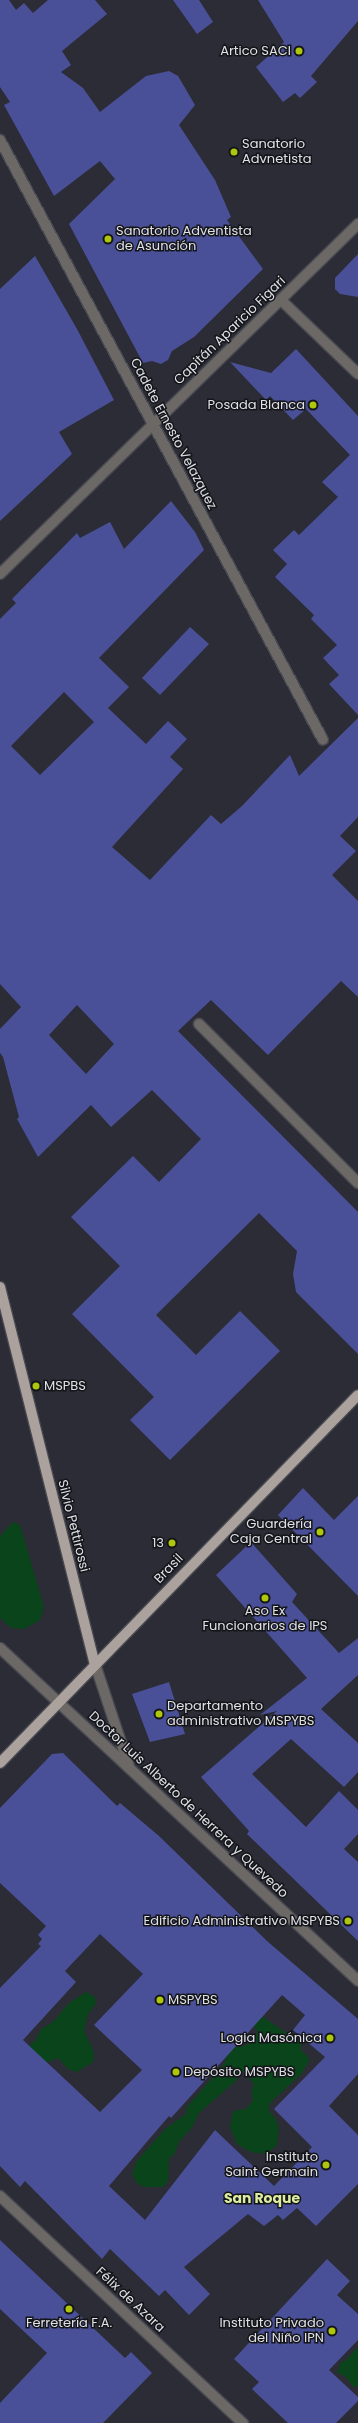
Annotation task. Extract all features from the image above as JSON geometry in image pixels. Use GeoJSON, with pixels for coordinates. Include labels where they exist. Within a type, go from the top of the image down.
{"type":"FeatureCollection","features":[{"type":"Feature","properties":{"kind":"main road","name":"Silvio Pettirossi"},"geometry":{"type":"LineString","coordinates":[[0,1287],[95,1664]]}},
{"type":"Feature","properties":{"kind":"main road","name":"Brasil"},"geometry":{"type":"LineString","coordinates":[[0,1763],[358,1395]]}},
{"type":"Feature","properties":{"kind":"street","name":"Cadete Ernesto Velazquez"},"geometry":{"type":"LineString","coordinates":[[0,140],[323,740]]}},
{"type":"Feature","properties":{"kind":"street","name":"Capitán Aparicio Figari"},"geometry":{"type":"LineString","coordinates":[[0,574],[153,423],[282,301],[358,224]]}},
{"type":"Feature","properties":{"kind":"street"},"geometry":{"type":"LineString","coordinates":[[282,301],[358,374]]}},
{"type":"Feature","properties":{"kind":"street"},"geometry":{"type":"LineString","coordinates":[[199,1024],[358,1183]]}},
{"type":"Feature","properties":{"kind":"street","name":"Doctor Luis Alberto de Herrera y Quevedo"},"geometry":{"type":"LineString","coordinates":[[0,1648],[358,1981]]}},
{"type":"Feature","properties":{"kind":"street","name":"Silvio Pettirossi"},"geometry":{"type":"LineString","coordinates":[[95,1664],[129,1768]]}},
{"type":"Feature","properties":{"kind":"street","name":"Félix de Azara"},"geometry":{"type":"LineString","coordinates":[[0,2196],[243,2423]]}},
{"type":"Feature","properties":{"kind":"green space"},"geometry":{"type":"Polygon","coordinates":[[[13,1522],[20,1525],[44,1607],[40,1620],[24,1629],[11,1628],[0,1618],[0,1536],[13,1522]]]}},
{"type":"Feature","properties":{"kind":"green space"},"geometry":{"type":"Polygon","coordinates":[[[86,1992],[95,1997],[96,2004],[88,2014],[84,2031],[94,2052],[93,2062],[77,2072],[68,2069],[58,2058],[43,2064],[25,2049],[36,2040],[41,2029],[53,2022],[69,2003],[86,1992]]]}},
{"type":"Feature","properties":{"kind":"green space"},"geometry":{"type":"Polygon","coordinates":[[[260,2012],[263,2017],[301,2043],[301,2050],[310,2059],[302,2073],[269,2104],[269,2111],[276,2119],[279,2129],[277,2145],[267,2154],[251,2152],[237,2144],[230,2127],[233,2111],[246,2109],[253,2100],[251,2091],[254,2085],[245,2072],[239,2072],[237,2080],[199,2113],[193,2126],[179,2142],[174,2155],[169,2158],[168,2181],[163,2187],[144,2187],[137,2183],[132,2175],[136,2162],[165,2129],[186,2114],[187,2107],[225,2063],[228,2044],[236,2047],[245,2046],[258,2032],[249,2021],[260,2012]]]}},
{"type":"Feature","properties":{"kind":"green space"},"geometry":{"type":"Polygon","coordinates":[[[358,2347],[358,2386],[353,2387],[346,2377],[337,2372],[341,2362],[345,2361],[358,2347]]]}},
{"type":"Feature","properties":{"kind":"building"},"geometry":{"type":"Polygon","coordinates":[[[0,0],[9,0],[16,10],[24,3],[33,13],[48,0],[95,0],[107,14],[62,51],[71,65],[61,72],[83,88],[100,112],[146,76],[169,71],[178,76],[195,105],[179,125],[215,180],[231,217],[227,220],[263,269],[194,337],[172,351],[168,360],[161,364],[152,361],[143,363],[69,224],[115,179],[100,161],[54,196],[4,105],[10,102],[0,87],[0,0]]]}},
{"type":"Feature","properties":{"kind":"building","name":"Artico SACI"},"geometry":{"type":"Polygon","coordinates":[[[173,0],[199,0],[213,22],[197,34],[173,0]]]}},
{"type":"Feature","properties":{"kind":"building","name":"Artico SACI"},"geometry":{"type":"Polygon","coordinates":[[[258,0],[358,0],[358,21],[311,76],[317,82],[300,98],[295,93],[283,102],[256,67],[284,42],[258,0]]]}},
{"type":"Feature","properties":{"kind":"building"},"geometry":{"type":"Polygon","coordinates":[[[358,254],[358,297],[340,294],[335,289],[335,278],[358,254]]]}},
{"type":"Feature","properties":{"kind":"building"},"geometry":{"type":"Polygon","coordinates":[[[35,256],[77,329],[114,400],[59,432],[72,454],[0,521],[0,289],[35,256]]]}},
{"type":"Feature","properties":{"kind":"building"},"geometry":{"type":"Polygon","coordinates":[[[296,349],[358,416],[358,715],[329,684],[339,675],[323,658],[337,645],[311,619],[314,615],[275,577],[287,564],[273,550],[294,530],[299,535],[338,497],[322,482],[350,455],[306,409],[293,420],[270,396],[266,400],[230,362],[271,373],[296,349]]]}},
{"type":"Feature","properties":{"kind":"building"},"geometry":{"type":"Polygon","coordinates":[[[171,501],[195,532],[204,550],[99,658],[129,687],[108,708],[146,744],[168,721],[187,739],[170,757],[183,769],[112,847],[150,880],[211,815],[221,824],[242,806],[290,755],[299,776],[358,718],[358,817],[340,836],[356,851],[332,875],[358,901],[358,997],[341,981],[268,1055],[211,1000],[178,1031],[358,1212],[358,1354],[296,1292],[293,1274],[297,1251],[259,1213],[156,1315],[196,1355],[240,1311],[280,1351],[170,1460],[130,1420],[154,1397],[72,1314],[120,1266],[71,1217],[133,1156],[159,1182],[201,1139],[152,1090],[111,1127],[91,1105],[38,1157],[17,1119],[19,1117],[3,1057],[0,1053],[0,1029],[21,1007],[0,984],[0,619],[16,603],[12,599],[77,533],[80,538],[110,522],[124,549],[171,501]],[[64,692],[11,746],[40,775],[94,722],[64,692]],[[77,1005],[49,1035],[86,1074],[114,1044],[77,1005]]]}},
{"type":"Feature","properties":{"kind":"building"},"geometry":{"type":"Polygon","coordinates":[[[190,627],[209,644],[160,695],[142,678],[190,627]]]}},
{"type":"Feature","properties":{"kind":"building","name":"Guardería Caja Central"},"geometry":{"type":"Polygon","coordinates":[[[303,1488],[334,1520],[358,1496],[358,1596],[278,1515],[303,1488]]]}},
{"type":"Feature","properties":{"kind":"building"},"geometry":{"type":"Polygon","coordinates":[[[251,1542],[297,1594],[292,1602],[339,1653],[358,1638],[358,1675],[321,1709],[358,1743],[358,1772],[344,1787],[291,1739],[252,1774],[306,1827],[339,1791],[358,1810],[358,1834],[344,1849],[358,1862],[358,1941],[247,1834],[249,1831],[201,1777],[277,1711],[260,1715],[307,1678],[216,1575],[251,1542]]]}},
{"type":"Feature","properties":{"kind":"building","name":"Departamento administrativo MSPYBS"},"geometry":{"type":"Polygon","coordinates":[[[169,1682],[185,1734],[150,1742],[132,1694],[169,1682]]]}},
{"type":"Feature","properties":{"kind":"building"},"geometry":{"type":"Polygon","coordinates":[[[63,1753],[117,1806],[120,1803],[159,1836],[267,1941],[358,2019],[358,2074],[329,2106],[358,2135],[358,2184],[316,2226],[297,2208],[283,2220],[278,2215],[264,2226],[248,2214],[184,2267],[210,2294],[189,2315],[165,2290],[159,2296],[110,2249],[102,2259],[25,2181],[20,2187],[0,2166],[0,1988],[41,1946],[38,1944],[42,1939],[38,1935],[46,1926],[0,1883],[0,1808],[52,1754],[63,1753]],[[100,1934],[65,1971],[76,1982],[23,2040],[100,2112],[142,2070],[94,2025],[143,1974],[100,1934]],[[282,1995],[171,2118],[169,2116],[109,2186],[145,2220],[215,2130],[274,2186],[312,2147],[274,2109],[325,2057],[293,2030],[305,2015],[282,1995]]]}},
{"type":"Feature","properties":{"kind":"building"},"geometry":{"type":"Polygon","coordinates":[[[0,2240],[125,2358],[131,2352],[152,2373],[103,2423],[0,2423],[0,2403],[47,2353],[0,2309],[0,2240]]]}},
{"type":"Feature","properties":{"kind":"building","name":"Instituto Privado del Niño IPN"},"geometry":{"type":"Polygon","coordinates":[[[327,2259],[350,2281],[337,2295],[358,2314],[358,2340],[329,2370],[358,2397],[358,2401],[336,2423],[288,2423],[252,2389],[259,2382],[234,2359],[327,2259]]]}},
{"type":"Feature","properties":{"kind":"place","name":"Artico SACI"},"geometry":{"type":"Point","coordinates":[299,51]}},
{"type":"Feature","properties":{"kind":"place","name":"Sanatorio Advnetista"},"geometry":{"type":"Point","coordinates":[234,152]}},
{"type":"Feature","properties":{"kind":"place","name":"Sanatorio Adventista de Asunción"},"geometry":{"type":"Point","coordinates":[108,239]}},
{"type":"Feature","properties":{"kind":"place","name":"Posada Blanca"},"geometry":{"type":"Point","coordinates":[313,405]}},
{"type":"Feature","properties":{"kind":"place","name":"MSPBS"},"geometry":{"type":"Point","coordinates":[36,1386]}},
{"type":"Feature","properties":{"kind":"place","name":"Guardería Caja Central"},"geometry":{"type":"Point","coordinates":[320,1532]}},
{"type":"Feature","properties":{"kind":"place","name":"13"},"geometry":{"type":"Point","coordinates":[172,1543]}},
{"type":"Feature","properties":{"kind":"place","name":"Aso Ex Funcionarios de IPS"},"geometry":{"type":"Point","coordinates":[265,1598]}},
{"type":"Feature","properties":{"kind":"place","name":"Departamento administrativo MSPYBS"},"geometry":{"type":"Point","coordinates":[159,1714]}},
{"type":"Feature","properties":{"kind":"place","name":"Edificio Administrativo MSPYBS"},"geometry":{"type":"Point","coordinates":[348,1921]}},
{"type":"Feature","properties":{"kind":"place","name":"MSPYBS"},"geometry":{"type":"Point","coordinates":[160,2000]}},
{"type":"Feature","properties":{"kind":"place","name":"Logia Masónica"},"geometry":{"type":"Point","coordinates":[330,2038]}},
{"type":"Feature","properties":{"kind":"place","name":"Depósito MSPYBS"},"geometry":{"type":"Point","coordinates":[176,2072]}},
{"type":"Feature","properties":{"kind":"place","name":"Instituto Saint Germain"},"geometry":{"type":"Point","coordinates":[326,2165]}},
{"type":"Feature","properties":{"kind":"place","name":"Ferretería F.A."},"geometry":{"type":"Point","coordinates":[69,2309]}},
{"type":"Feature","properties":{"kind":"place","name":"Instituto Privado del Niño IPN"},"geometry":{"type":"Point","coordinates":[332,2331]}},
{"type":"Feature","properties":{"kind":"district","name":"San Roque"},"geometry":{"type":"Point","coordinates":[262,2198]}}]}
